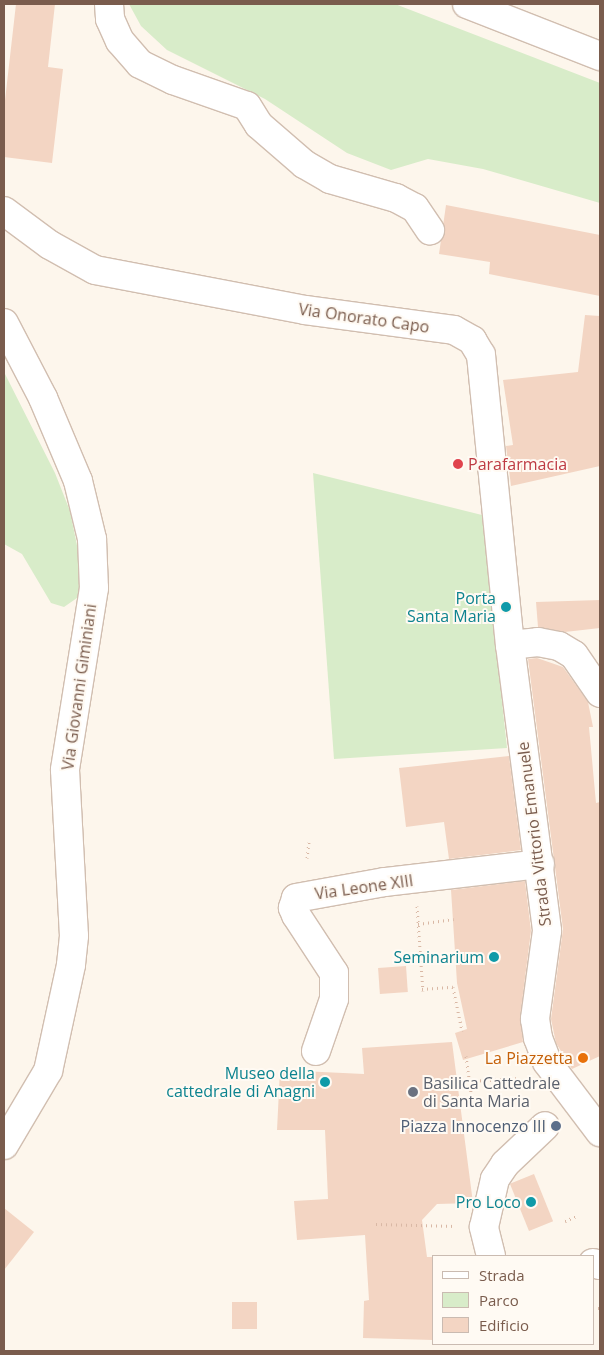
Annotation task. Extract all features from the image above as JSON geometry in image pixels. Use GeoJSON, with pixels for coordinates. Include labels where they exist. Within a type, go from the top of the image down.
{"type":"FeatureCollection","features":[{"type":"Feature","properties":{"kind":"street"},"geometry":{"type":"LineString","coordinates":[[109,4],[110,19],[120,41],[140,64],[173,80],[247,106],[259,125],[304,164],[330,179],[396,198],[415,208],[430,230]]}},
{"type":"Feature","properties":{"kind":"street"},"geometry":{"type":"LineString","coordinates":[[467,4],[600,56]]}},
{"type":"Feature","properties":{"kind":"street","name":"Via Onorato Capo"},"geometry":{"type":"LineString","coordinates":[[4,211],[50,246],[95,270],[304,310],[454,330],[472,340],[481,355],[506,607]]}},
{"type":"Feature","properties":{"kind":"street","name":"Via Giovanni Giminiani"},"geometry":{"type":"LineString","coordinates":[[4,323],[43,398],[78,480],[92,539],[94,588],[65,770],[74,936],[71,965],[48,1071],[4,1145]]}},
{"type":"Feature","properties":{"kind":"street","name":"Strada Vittorio Emanuele"},"geometry":{"type":"LineString","coordinates":[[506,607],[547,931],[535,1019],[538,1038],[547,1062],[600,1132]]}},
{"type":"Feature","properties":{"kind":"street"},"geometry":{"type":"LineString","coordinates":[[510,645],[538,642],[559,646],[574,656],[600,693]]}},
{"type":"Feature","properties":{"kind":"street","name":"Via Leone XIII"},"geometry":{"type":"LineString","coordinates":[[316,1051],[334,999],[334,973],[296,914],[293,902],[300,896],[385,882],[540,864]]}},
{"type":"Feature","properties":{"kind":"street"},"geometry":{"type":"LineString","coordinates":[[491,1255],[484,1227],[485,1209],[495,1179],[505,1164],[545,1126]]}},
{"type":"Feature","properties":{"kind":"path"},"geometry":{"type":"LineString","coordinates":[[306,858],[309,842]]}},
{"type":"Feature","properties":{"kind":"path"},"geometry":{"type":"LineString","coordinates":[[416,900],[423,990],[453,987],[462,1030]]}},
{"type":"Feature","properties":{"kind":"path"},"geometry":{"type":"LineString","coordinates":[[418,924],[454,919]]}},
{"type":"Feature","properties":{"kind":"path"},"geometry":{"type":"LineString","coordinates":[[466,1056],[472,1100]]}},
{"type":"Feature","properties":{"kind":"path"},"geometry":{"type":"LineString","coordinates":[[470,1081],[520,1078]]}},
{"type":"Feature","properties":{"kind":"path"},"geometry":{"type":"LineString","coordinates":[[565,1221],[577,1216]]}},
{"type":"Feature","properties":{"kind":"path"},"geometry":{"type":"LineString","coordinates":[[376,1224],[458,1226]]}},
{"type":"Feature","properties":{"kind":"green space"},"geometry":{"type":"Polygon","coordinates":[[[129,4],[395,4],[600,83],[600,203],[483,169],[428,159],[391,170],[347,153],[265,99],[167,50],[141,26],[129,4]]]}},
{"type":"Feature","properties":{"kind":"green space"},"geometry":{"type":"Polygon","coordinates":[[[4,372],[55,473],[70,511],[83,575],[77,598],[64,607],[51,603],[22,554],[4,544],[4,372]]]}},
{"type":"Feature","properties":{"kind":"green space"},"geometry":{"type":"Polygon","coordinates":[[[313,473],[482,515],[507,748],[334,759],[313,473]]]}},
{"type":"Feature","properties":{"kind":"building"},"geometry":{"type":"Polygon","coordinates":[[[16,4],[55,4],[48,67],[63,69],[52,163],[4,157],[4,109],[16,4]]]}},
{"type":"Feature","properties":{"kind":"building"},"geometry":{"type":"Polygon","coordinates":[[[446,205],[600,235],[600,296],[489,274],[490,262],[439,254],[446,205]]]}},
{"type":"Feature","properties":{"kind":"building"},"geometry":{"type":"Polygon","coordinates":[[[585,315],[600,316],[600,466],[511,486],[506,446],[513,445],[503,380],[578,372],[585,315]]]}},
{"type":"Feature","properties":{"kind":"building"},"geometry":{"type":"Polygon","coordinates":[[[600,600],[600,628],[565,632],[538,627],[536,602],[600,600]]]}},
{"type":"Feature","properties":{"kind":"building"},"geometry":{"type":"Polygon","coordinates":[[[537,658],[563,667],[588,702],[593,727],[589,727],[596,803],[600,802],[600,1056],[572,1069],[556,1043],[551,1019],[563,929],[528,659],[537,658]]]}},
{"type":"Feature","properties":{"kind":"building"},"geometry":{"type":"Polygon","coordinates":[[[509,756],[521,850],[449,859],[444,822],[406,827],[399,768],[509,756]]]}},
{"type":"Feature","properties":{"kind":"building","name":"Seminarium"},"geometry":{"type":"Polygon","coordinates":[[[525,881],[531,931],[520,1017],[523,1042],[463,1060],[455,1033],[467,1029],[457,983],[451,890],[525,881]]]}},
{"type":"Feature","properties":{"kind":"building"},"geometry":{"type":"Polygon","coordinates":[[[406,966],[408,992],[380,994],[378,968],[406,966]]]}},
{"type":"Feature","properties":{"kind":"building"},"geometry":{"type":"Polygon","coordinates":[[[452,1042],[473,1203],[437,1204],[422,1220],[427,1257],[432,1257],[432,1340],[363,1338],[364,1301],[369,1300],[365,1235],[297,1240],[294,1201],[328,1199],[325,1130],[277,1130],[280,1070],[364,1074],[362,1048],[452,1042]]]}},
{"type":"Feature","properties":{"kind":"building","name":"Pro Loco"},"geometry":{"type":"Polygon","coordinates":[[[534,1174],[553,1221],[529,1231],[510,1184],[534,1174]]]}},
{"type":"Feature","properties":{"kind":"building"},"geometry":{"type":"Polygon","coordinates":[[[4,1208],[34,1232],[4,1270],[4,1208]]]}},
{"type":"Feature","properties":{"kind":"building"},"geometry":{"type":"Polygon","coordinates":[[[232,1302],[257,1302],[257,1329],[232,1329],[232,1302]]]}},
{"type":"Feature","properties":{"kind":"place","name":"Parafarmacia"},"geometry":{"type":"Point","coordinates":[458,464]}},
{"type":"Feature","properties":{"kind":"place","name":"Porta Santa Maria"},"geometry":{"type":"Point","coordinates":[506,607]}},
{"type":"Feature","properties":{"kind":"place","name":"Seminarium"},"geometry":{"type":"Point","coordinates":[494,957]}},
{"type":"Feature","properties":{"kind":"place","name":"La Piazzetta"},"geometry":{"type":"Point","coordinates":[583,1058]}},
{"type":"Feature","properties":{"kind":"place","name":"Museo della cattedrale di Anagni"},"geometry":{"type":"Point","coordinates":[325,1082]}},
{"type":"Feature","properties":{"kind":"place","name":"Basilica Cattedrale di Santa Maria"},"geometry":{"type":"Point","coordinates":[413,1092]}},
{"type":"Feature","properties":{"kind":"place","name":"Piazza Innocenzo III"},"geometry":{"type":"Point","coordinates":[556,1126]}},
{"type":"Feature","properties":{"kind":"place","name":"Pro Loco"},"geometry":{"type":"Point","coordinates":[531,1202]}}]}
